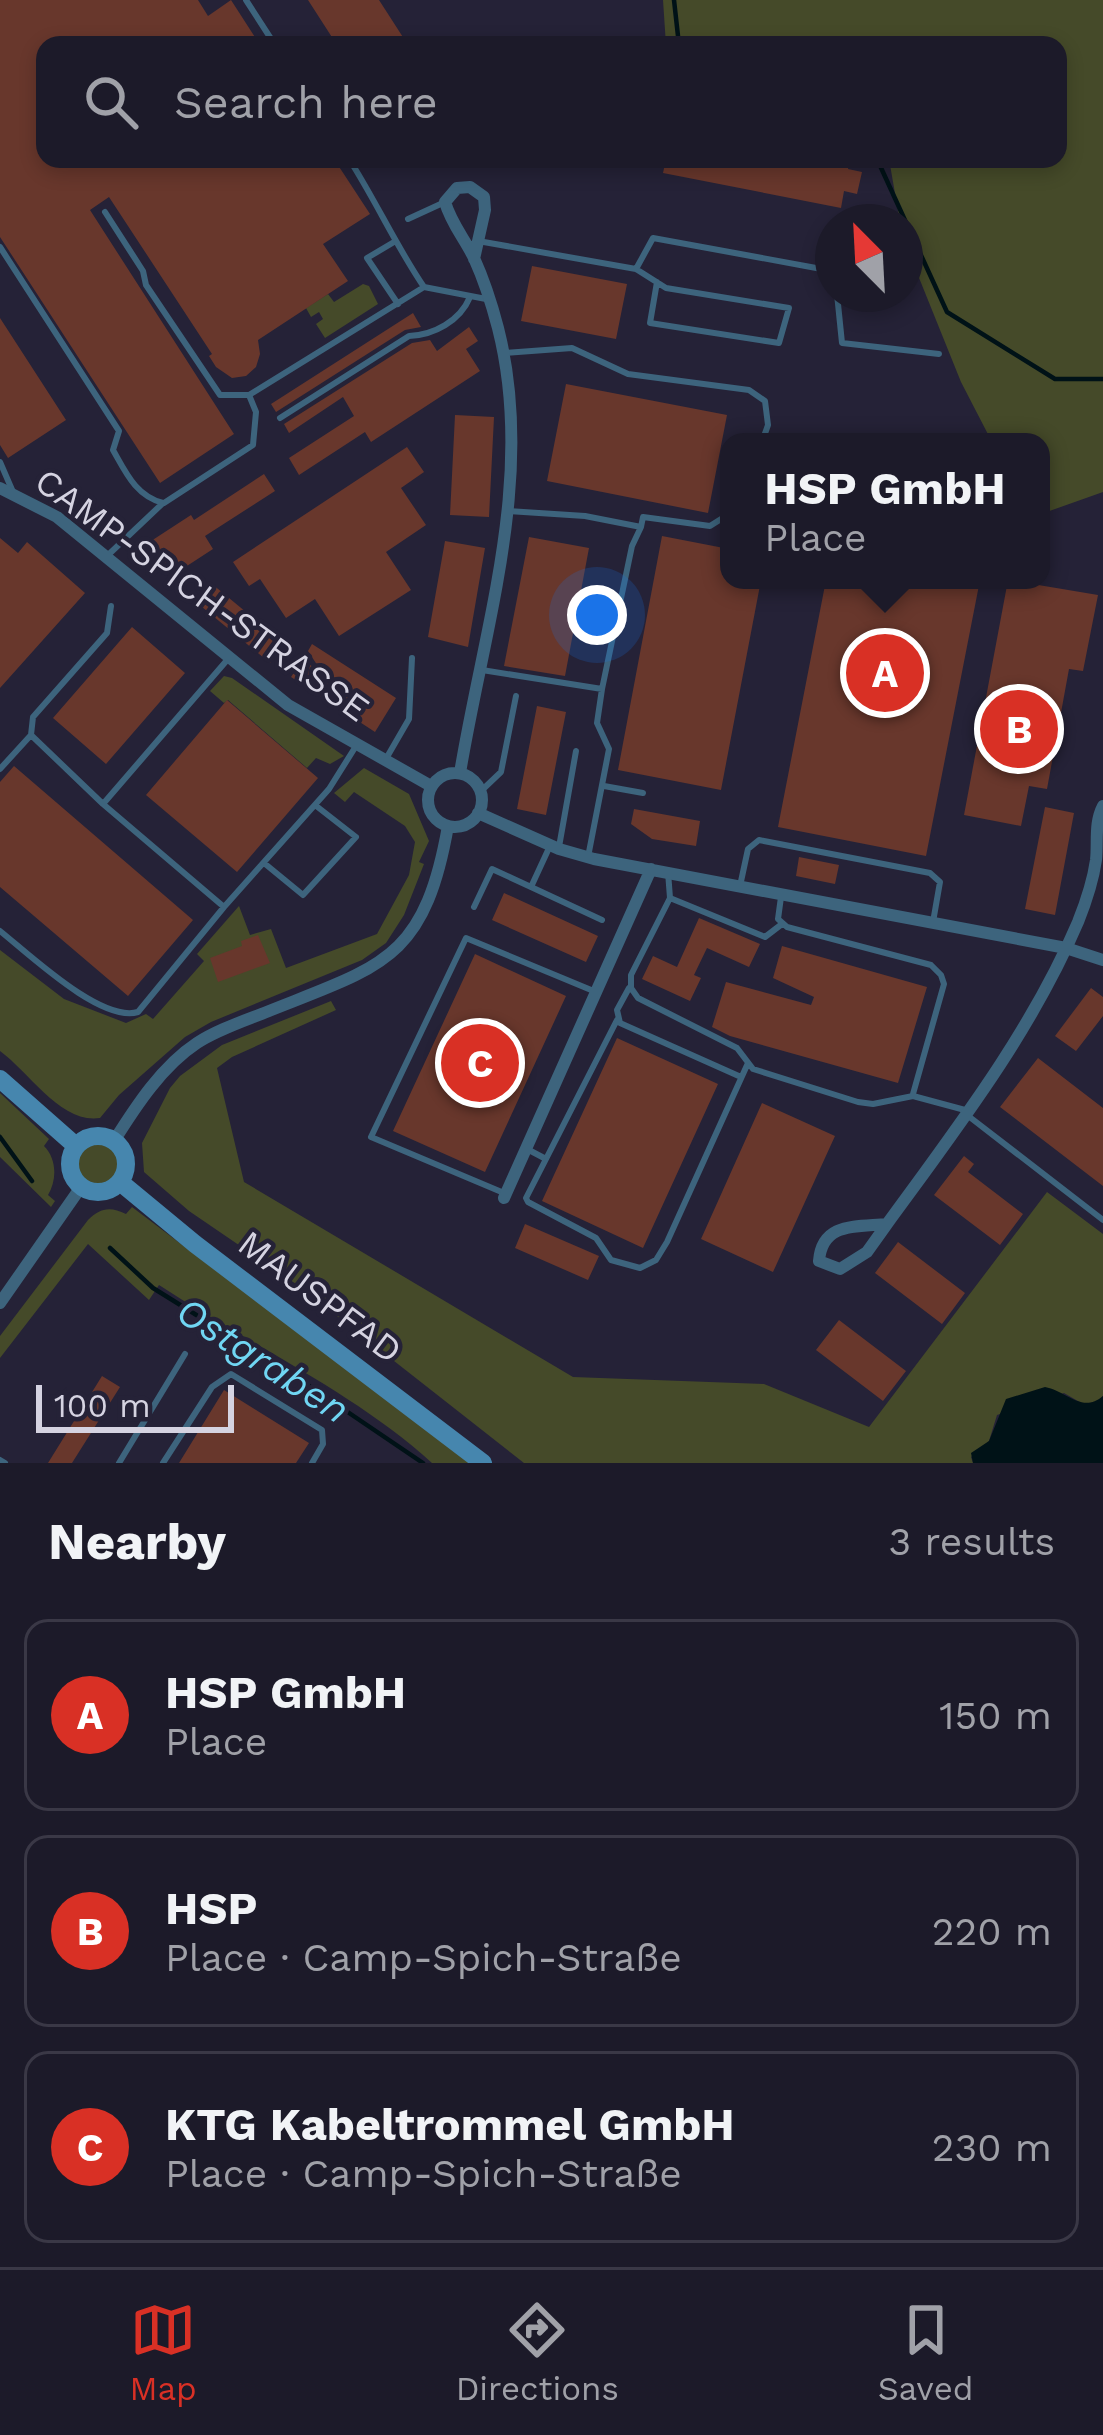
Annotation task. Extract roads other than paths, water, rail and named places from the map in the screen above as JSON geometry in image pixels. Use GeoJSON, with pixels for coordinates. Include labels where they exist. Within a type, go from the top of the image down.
{"type":"FeatureCollection","features":[{"type":"Feature","properties":{"kind":"street"},"geometry":{"type":"LineString","coordinates":[[460,773],[508,512],[513,436],[504,353],[489,299],[445,202],[457,188],[477,189],[484,197],[474,259]]}},
{"type":"Feature","properties":{"kind":"street","name":"CAMP-SPICH-STRASSE"},"geometry":{"type":"LineString","coordinates":[[7,490],[57,518],[107,556],[288,705],[431,786]]}},
{"type":"Feature","properties":{"kind":"street"},"geometry":{"type":"LineString","coordinates":[[460,773],[473,780],[480,792],[478,813],[465,824],[448,826],[430,810],[431,786],[443,775],[460,773]]}},
{"type":"Feature","properties":{"kind":"street"},"geometry":{"type":"LineString","coordinates":[[887,1224],[840,1227],[820,1246],[819,1261],[840,1269],[854,1263],[887,1224],[968,1113],[1023,1028],[1066,948],[1091,884],[1103,806]]}},
{"type":"Feature","properties":{"kind":"street"},"geometry":{"type":"LineString","coordinates":[[478,813],[587,857],[1066,948],[1103,960]]}},
{"type":"Feature","properties":{"kind":"street"},"geometry":{"type":"LineString","coordinates":[[114,1141],[166,1070],[193,1046],[391,956],[425,911],[439,876],[448,826]]}},
{"type":"Feature","properties":{"kind":"street"},"geometry":{"type":"LineString","coordinates":[[505,1196],[651,868]]}},
{"type":"Feature","properties":{"kind":"street"},"geometry":{"type":"LineString","coordinates":[[0,1079],[76,1146]]}},
{"type":"Feature","properties":{"kind":"street"},"geometry":{"type":"LineString","coordinates":[[90,1137],[114,1141],[125,1156],[120,1182],[106,1191],[81,1187],[70,1168],[76,1146],[90,1137]]}},
{"type":"Feature","properties":{"kind":"street","name":"MAUSPFAD"},"geometry":{"type":"LineString","coordinates":[[120,1182],[483,1463]]}},
{"type":"Feature","properties":{"kind":"street"},"geometry":{"type":"LineString","coordinates":[[0,1303],[81,1187]]}},
{"type":"Feature","properties":{"kind":"lane"},"geometry":{"type":"LineString","coordinates":[[246,0],[269,36]]}},
{"type":"Feature","properties":{"kind":"lane"},"geometry":{"type":"LineString","coordinates":[[355,168],[424,287],[489,299]]}},
{"type":"Feature","properties":{"kind":"lane"},"geometry":{"type":"LineString","coordinates":[[408,219],[445,202]]}},
{"type":"Feature","properties":{"kind":"lane"},"geometry":{"type":"LineString","coordinates":[[105,212],[220,395],[249,394],[424,287]]}},
{"type":"Feature","properties":{"kind":"lane"},"geometry":{"type":"LineString","coordinates":[[636,269],[653,238],[815,268]]}},
{"type":"Feature","properties":{"kind":"lane"},"geometry":{"type":"LineString","coordinates":[[478,241],[636,269],[657,282],[666,288],[789,308],[779,343],[650,323],[657,282]]}},
{"type":"Feature","properties":{"kind":"lane"},"geometry":{"type":"LineString","coordinates":[[394,242],[368,258],[398,304]]}},
{"type":"Feature","properties":{"kind":"lane"},"geometry":{"type":"LineString","coordinates":[[0,248],[119,431],[113,450],[133,485],[149,499],[163,503]]}},
{"type":"Feature","properties":{"kind":"lane"},"geometry":{"type":"LineString","coordinates":[[280,418],[409,336],[427,336],[464,311],[470,297]]}},
{"type":"Feature","properties":{"kind":"lane"},"geometry":{"type":"LineString","coordinates":[[839,312],[842,343],[939,354]]}},
{"type":"Feature","properties":{"kind":"lane"},"geometry":{"type":"LineString","coordinates":[[504,353],[572,348],[628,374],[749,390],[765,401],[765,433]]}},
{"type":"Feature","properties":{"kind":"lane"},"geometry":{"type":"LineString","coordinates":[[107,556],[163,503],[253,446],[256,412],[249,394]]}},
{"type":"Feature","properties":{"kind":"lane"},"geometry":{"type":"LineString","coordinates":[[0,462],[7,490]]}},
{"type":"Feature","properties":{"kind":"lane"},"geometry":{"type":"LineString","coordinates":[[508,512],[585,516],[641,526]]}},
{"type":"Feature","properties":{"kind":"lane"},"geometry":{"type":"LineString","coordinates":[[587,857],[609,749],[597,723],[602,688],[632,547],[643,517],[710,526],[720,520]]}},
{"type":"Feature","properties":{"kind":"lane"},"geometry":{"type":"LineString","coordinates":[[0,769],[31,735],[33,716],[107,633],[111,606]]}},
{"type":"Feature","properties":{"kind":"lane"},"geometry":{"type":"LineString","coordinates":[[386,760],[409,719],[412,658]]}},
{"type":"Feature","properties":{"kind":"lane"},"geometry":{"type":"LineString","coordinates":[[103,804],[228,659]]}},
{"type":"Feature","properties":{"kind":"lane"},"geometry":{"type":"LineString","coordinates":[[479,669],[602,688]]}},
{"type":"Feature","properties":{"kind":"lane"},"geometry":{"type":"LineString","coordinates":[[480,792],[501,772],[516,696]]}},
{"type":"Feature","properties":{"kind":"lane"},"geometry":{"type":"LineString","coordinates":[[31,735],[103,804],[224,907]]}},
{"type":"Feature","properties":{"kind":"lane"},"geometry":{"type":"LineString","coordinates":[[0,931],[68,985],[119,1015],[138,1012],[316,805],[356,746]]}},
{"type":"Feature","properties":{"kind":"lane"},"geometry":{"type":"LineString","coordinates":[[532,887],[554,847],[576,751]]}},
{"type":"Feature","properties":{"kind":"lane"},"geometry":{"type":"LineString","coordinates":[[604,786],[643,793]]}},
{"type":"Feature","properties":{"kind":"lane"},"geometry":{"type":"LineString","coordinates":[[264,863],[303,895],[356,837],[316,805]]}},
{"type":"Feature","properties":{"kind":"lane"},"geometry":{"type":"LineString","coordinates":[[740,886],[748,849],[759,840],[936,875],[940,882],[933,922]]}},
{"type":"Feature","properties":{"kind":"lane"},"geometry":{"type":"LineString","coordinates":[[474,907],[492,869],[602,920]]}},
{"type":"Feature","properties":{"kind":"lane"},"geometry":{"type":"LineString","coordinates":[[668,872],[670,898],[632,975],[617,1020],[528,1202],[596,1238],[611,1260],[640,1268],[656,1260],[748,1063]]}},
{"type":"Feature","properties":{"kind":"lane"},"geometry":{"type":"LineString","coordinates":[[782,894],[777,913],[782,924],[937,968],[944,984],[913,1096]]}},
{"type":"Feature","properties":{"kind":"lane"},"geometry":{"type":"LineString","coordinates":[[670,898],[765,937],[782,924]]}},
{"type":"Feature","properties":{"kind":"lane"},"geometry":{"type":"LineString","coordinates":[[505,1196],[371,1138],[466,938],[596,992]]}},
{"type":"Feature","properties":{"kind":"lane"},"geometry":{"type":"LineString","coordinates":[[631,985],[638,998],[737,1048],[753,1070],[858,1102],[873,1104],[913,1096],[968,1113],[1103,1220]]}},
{"type":"Feature","properties":{"kind":"lane"},"geometry":{"type":"LineString","coordinates":[[617,1020],[741,1077]]}},
{"type":"Feature","properties":{"kind":"lane"},"geometry":{"type":"LineString","coordinates":[[527,1149],[546,1159]]}},
{"type":"Feature","properties":{"kind":"lane"},"geometry":{"type":"LineString","coordinates":[[119,1463],[185,1354]]}},
{"type":"Feature","properties":{"kind":"lane"},"geometry":{"type":"LineString","coordinates":[[163,1463],[212,1387],[231,1374],[322,1430],[323,1444],[312,1463]]}},
{"type":"Feature","properties":{"kind":"waterway"},"geometry":{"type":"LineString","coordinates":[[674,0],[678,36]]}},
{"type":"Feature","properties":{"kind":"waterway"},"geometry":{"type":"LineString","coordinates":[[881,168],[947,312],[1055,379],[1103,379]]}},
{"type":"Feature","properties":{"kind":"waterway"},"geometry":{"type":"LineString","coordinates":[[0,1137],[32,1181]]}},
{"type":"Feature","properties":{"kind":"waterway","name":"Ostgraben"},"geometry":{"type":"LineString","coordinates":[[110,1248],[153,1288],[423,1463]]}},
{"type":"Feature","properties":{"kind":"place","name":"HSP GmbH"},"geometry":{"type":"Point","coordinates":[885,673]}},
{"type":"Feature","properties":{"kind":"place","name":"HSP"},"geometry":{"type":"Point","coordinates":[1019,729]}},
{"type":"Feature","properties":{"kind":"place","name":"KTG Kabeltrommel GmbH"},"geometry":{"type":"Point","coordinates":[480,1063]}}]}
